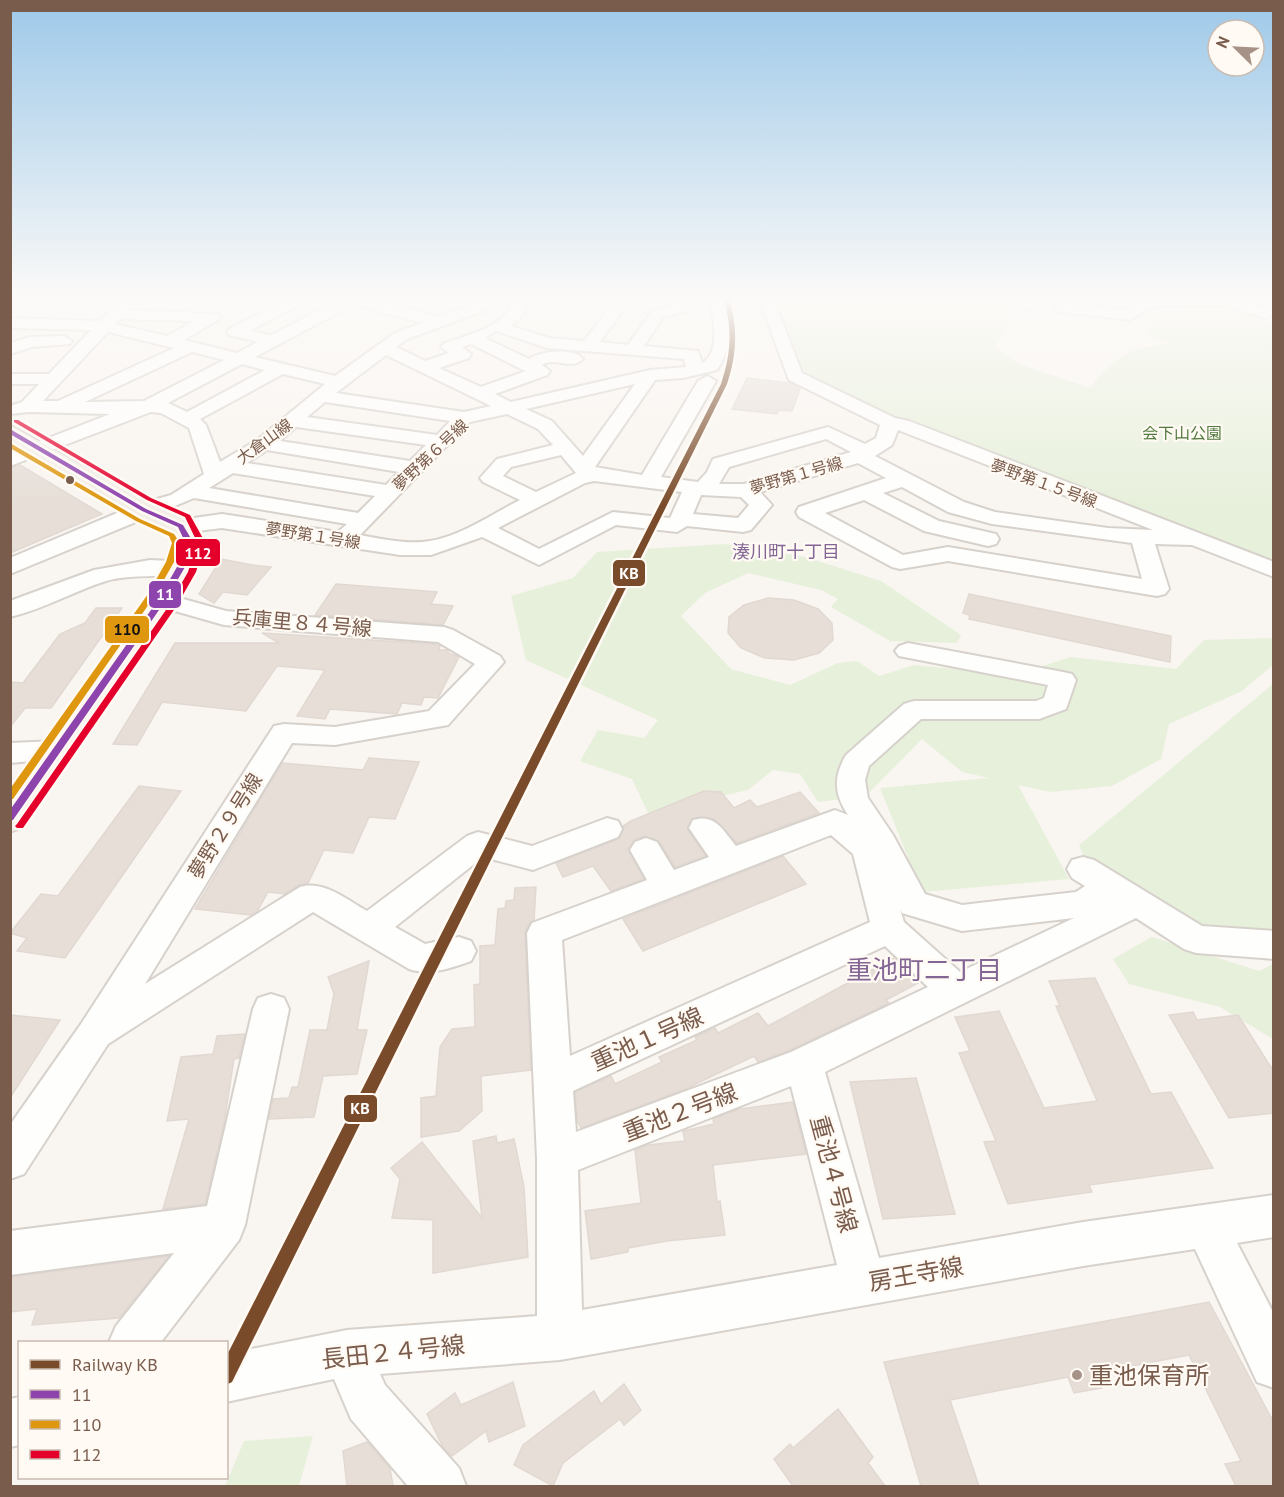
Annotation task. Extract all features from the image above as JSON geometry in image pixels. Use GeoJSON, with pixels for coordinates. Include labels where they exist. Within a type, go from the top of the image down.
{"type":"FeatureCollection","features":[{"type":"Feature","properties":{"kind":"main road"},"geometry":{"type":"LineString","coordinates":[[10,431],[144,510],[181,526],[189,542],[181,567],[162,600],[17,806]]}},
{"type":"Feature","properties":{"kind":"street"},"geometry":{"type":"LineString","coordinates":[[19,409],[63,368]]}},
{"type":"Feature","properties":{"kind":"street"},"geometry":{"type":"LineString","coordinates":[[57,408],[144,368]]}},
{"type":"Feature","properties":{"kind":"street"},"geometry":{"type":"LineString","coordinates":[[10,460],[148,406],[221,368]]}},
{"type":"Feature","properties":{"kind":"street"},"geometry":{"type":"LineString","coordinates":[[187,419],[281,368],[338,382]]}},
{"type":"Feature","properties":{"kind":"street","name":"大倉山線"},"geometry":{"type":"LineString","coordinates":[[10,567],[144,510],[177,499],[264,444],[358,368]]}},
{"type":"Feature","properties":{"kind":"street"},"geometry":{"type":"LineString","coordinates":[[426,368],[545,426],[589,472],[650,375]]}},
{"type":"Feature","properties":{"kind":"street"},"geometry":{"type":"LineString","coordinates":[[480,394],[542,371],[534,368]]}},
{"type":"Feature","properties":{"kind":"street"},"geometry":{"type":"LineString","coordinates":[[684,368],[697,369]]}},
{"type":"Feature","properties":{"kind":"street"},"geometry":{"type":"LineString","coordinates":[[693,368],[697,369]]}},
{"type":"Feature","properties":{"kind":"street","name":"夢野第６号線"},"geometry":{"type":"LineString","coordinates":[[343,540],[464,418],[650,375],[702,368]]}},
{"type":"Feature","properties":{"kind":"street","name":"夢野第１５号線"},"geometry":{"type":"LineString","coordinates":[[792,368],[795,376],[891,423],[902,425],[992,464],[1199,539],[1274,570]]}},
{"type":"Feature","properties":{"kind":"street"},"geometry":{"type":"LineString","coordinates":[[647,483],[697,369]]}},
{"type":"Feature","properties":{"kind":"street"},"geometry":{"type":"LineString","coordinates":[[10,379],[53,379]]}},
{"type":"Feature","properties":{"kind":"street"},"geometry":{"type":"LineString","coordinates":[[322,396],[464,418]]}},
{"type":"Feature","properties":{"kind":"street"},"geometry":{"type":"LineString","coordinates":[[19,409],[128,409],[148,406],[166,408],[197,425],[221,470],[390,492]]}},
{"type":"Feature","properties":{"kind":"street"},"geometry":{"type":"LineString","coordinates":[[293,421],[441,441]]}},
{"type":"Feature","properties":{"kind":"street"},"geometry":{"type":"LineString","coordinates":[[482,528],[539,558],[613,518],[677,525],[698,489],[717,474],[720,463],[828,433],[863,454],[885,441],[891,423]]}},
{"type":"Feature","properties":{"kind":"street"},"geometry":{"type":"LineString","coordinates":[[264,444],[415,468]]}},
{"type":"Feature","properties":{"kind":"street"},"geometry":{"type":"LineString","coordinates":[[536,500],[490,477],[504,463],[566,448]]}},
{"type":"Feature","properties":{"kind":"street","name":"夢野第１号線"},"geometry":{"type":"LineString","coordinates":[[181,526],[222,521],[400,548],[431,548],[460,539],[589,472],[647,483],[729,492],[746,490],[863,454],[956,507],[987,540],[1199,539]]}},
{"type":"Feature","properties":{"kind":"street"},"geometry":{"type":"LineString","coordinates":[[904,479],[807,512],[900,562],[948,554],[987,540]]}},
{"type":"Feature","properties":{"kind":"street"},"geometry":{"type":"LineString","coordinates":[[682,519],[743,525],[761,505],[746,490]]}},
{"type":"Feature","properties":{"kind":"street"},"geometry":{"type":"LineString","coordinates":[[189,491],[362,520]]}},
{"type":"Feature","properties":{"kind":"street"},"geometry":{"type":"LineString","coordinates":[[866,492],[932,526],[1156,589],[1142,538]]}},
{"type":"Feature","properties":{"kind":"street"},"geometry":{"type":"LineString","coordinates":[[10,610],[102,575],[150,567],[181,567]]}},
{"type":"Feature","properties":{"kind":"street","name":"兵庫里８４号線"},"geometry":{"type":"LineString","coordinates":[[162,600],[224,618],[444,634]]}},
{"type":"Feature","properties":{"kind":"street","name":"夢野２９号線"},"geometry":{"type":"LineString","coordinates":[[10,1160],[94,1035],[284,733],[335,736],[438,719],[491,662],[444,634]]}},
{"type":"Feature","properties":{"kind":"street"},"geometry":{"type":"LineString","coordinates":[[908,651],[1026,671],[1063,680],[1056,703],[1039,710],[914,710],[856,762],[849,780],[853,800],[882,843],[914,904],[963,918],[1083,903],[1124,895]]}},
{"type":"Feature","properties":{"kind":"street"},"geometry":{"type":"LineString","coordinates":[[10,753],[56,751]]}},
{"type":"Feature","properties":{"kind":"street"},"geometry":{"type":"LineString","coordinates":[[560,1337],[557,1159],[544,933],[835,821],[867,849],[889,929],[957,992]]}},
{"type":"Feature","properties":{"kind":"street"},"geometry":{"type":"LineString","coordinates":[[704,828],[730,861]]}},
{"type":"Feature","properties":{"kind":"street"},"geometry":{"type":"LineString","coordinates":[[368,928],[478,844],[533,858],[607,829]]}},
{"type":"Feature","properties":{"kind":"street"},"geometry":{"type":"LineString","coordinates":[[646,850],[667,885]]}},
{"type":"Feature","properties":{"kind":"street"},"geometry":{"type":"LineString","coordinates":[[1083,869],[1196,939],[1274,945]]}},
{"type":"Feature","properties":{"kind":"street","name":"重池２号線"},"geometry":{"type":"LineString","coordinates":[[557,1159],[804,1064],[957,992],[1124,895]]}},
{"type":"Feature","properties":{"kind":"street"},"geometry":{"type":"LineString","coordinates":[[94,1035],[312,896],[421,959],[459,951]]}},
{"type":"Feature","properties":{"kind":"street","name":"重池１号線"},"geometry":{"type":"LineString","coordinates":[[553,1082],[889,929]]}},
{"type":"Feature","properties":{"kind":"street"},"geometry":{"type":"LineString","coordinates":[[133,1341],[224,1225],[271,1009]]}},
{"type":"Feature","properties":{"kind":"street","name":"重池４号線"},"geometry":{"type":"LineString","coordinates":[[804,1064],[864,1283]]}},
{"type":"Feature","properties":{"kind":"street","name":"房王寺線"},"geometry":{"type":"LineString","coordinates":[[560,1337],[1083,1244],[1274,1216]]}},
{"type":"Feature","properties":{"kind":"street"},"geometry":{"type":"LineString","coordinates":[[10,1253],[224,1225]]}},
{"type":"Feature","properties":{"kind":"street"},"geometry":{"type":"LineString","coordinates":[[1206,1226],[1274,1365]]}},
{"type":"Feature","properties":{"kind":"street","name":"長田２４号線"},"geometry":{"type":"LineString","coordinates":[[228,1378],[347,1353],[560,1337]]}},
{"type":"Feature","properties":{"kind":"street"},"geometry":{"type":"LineString","coordinates":[[347,1353],[368,1402],[441,1486]]}},
{"type":"Feature","properties":{"kind":"green space","name":"会下山公園"},"geometry":{"type":"Polygon","coordinates":[[[803,368],[1030,368],[1090,388],[1108,368],[1274,368],[1273,565],[919,429],[806,376],[803,368]]]}},
{"type":"Feature","properties":{"kind":"green space"},"geometry":{"type":"Polygon","coordinates":[[[724,544],[805,557],[881,581],[961,635],[957,643],[890,641],[831,607],[838,599],[821,590],[748,573],[705,593],[681,616],[731,669],[790,685],[838,663],[857,661],[879,676],[914,665],[1015,675],[1071,657],[1176,669],[1204,640],[1273,638],[1273,665],[1242,691],[1169,724],[1161,759],[1112,786],[1051,792],[1018,785],[1069,879],[922,892],[880,788],[989,778],[962,772],[922,739],[866,796],[818,802],[800,774],[773,770],[748,790],[648,813],[632,779],[580,761],[598,730],[644,738],[658,720],[526,660],[511,596],[573,578],[597,552],[724,544]]]}},
{"type":"Feature","properties":{"kind":"green space"},"geometry":{"type":"Polygon","coordinates":[[[1273,684],[1273,935],[1195,928],[1086,862],[1079,845],[1273,684]]]}},
{"type":"Feature","properties":{"kind":"green space"},"geometry":{"type":"Polygon","coordinates":[[[1152,937],[1259,971],[1273,964],[1273,1039],[1220,1007],[1129,984],[1113,959],[1152,937]]]}},
{"type":"Feature","properties":{"kind":"green space"},"geometry":{"type":"Polygon","coordinates":[[[313,1436],[299,1486],[225,1486],[244,1441],[313,1436]]]}},
{"type":"Feature","properties":{"kind":"building"},"geometry":{"type":"Polygon","coordinates":[[[747,378],[789,383],[800,389],[792,411],[779,410],[777,414],[732,409],[747,378]]]}},
{"type":"Feature","properties":{"kind":"building"},"geometry":{"type":"Polygon","coordinates":[[[20,465],[102,514],[10,553],[10,468],[20,465]]]}},
{"type":"Feature","properties":{"kind":"building"},"geometry":{"type":"Polygon","coordinates":[[[221,559],[271,567],[247,595],[223,592],[214,603],[199,594],[221,559]]]}},
{"type":"Feature","properties":{"kind":"building"},"geometry":{"type":"Polygon","coordinates":[[[336,584],[437,592],[431,604],[453,606],[443,625],[315,615],[336,584]]]}},
{"type":"Feature","properties":{"kind":"building"},"geometry":{"type":"Polygon","coordinates":[[[969,594],[1171,636],[1170,662],[969,619],[970,615],[963,613],[969,594]]]}},
{"type":"Feature","properties":{"kind":"building"},"geometry":{"type":"Polygon","coordinates":[[[768,598],[794,600],[818,609],[832,623],[833,640],[819,653],[794,660],[765,658],[741,648],[728,633],[729,617],[744,605],[768,598]]]}},
{"type":"Feature","properties":{"kind":"building"},"geometry":{"type":"Polygon","coordinates":[[[96,608],[122,608],[51,708],[25,708],[10,727],[10,682],[23,683],[60,634],[85,623],[96,608]]]}},
{"type":"Feature","properties":{"kind":"building"},"geometry":{"type":"Polygon","coordinates":[[[262,633],[434,644],[440,646],[439,650],[448,650],[448,653],[459,657],[438,698],[424,697],[421,705],[402,703],[397,714],[330,709],[325,719],[297,716],[325,670],[277,666],[246,711],[162,702],[137,745],[113,744],[175,643],[279,643],[262,633]]]}},
{"type":"Feature","properties":{"kind":"building"},"geometry":{"type":"Polygon","coordinates":[[[369,758],[419,762],[395,819],[369,817],[353,853],[324,850],[308,883],[299,885],[285,894],[268,892],[258,910],[251,915],[195,909],[282,763],[363,770],[369,758]]]}},
{"type":"Feature","properties":{"kind":"building"},"geometry":{"type":"Polygon","coordinates":[[[139,786],[181,791],[65,958],[17,951],[27,938],[10,933],[41,894],[58,896],[139,786]]]}},
{"type":"Feature","properties":{"kind":"building"},"geometry":{"type":"Polygon","coordinates":[[[704,791],[721,792],[734,808],[750,800],[757,807],[800,792],[819,813],[737,843],[714,819],[693,818],[687,829],[706,856],[675,867],[659,841],[645,836],[634,840],[628,849],[644,879],[611,891],[593,866],[563,877],[556,863],[619,839],[623,826],[631,821],[704,791]]]}},
{"type":"Feature","properties":{"kind":"building"},"geometry":{"type":"Polygon","coordinates":[[[783,856],[806,884],[643,951],[623,919],[783,856]]]}},
{"type":"Feature","properties":{"kind":"building"},"geometry":{"type":"Polygon","coordinates":[[[536,887],[534,920],[530,922],[525,933],[531,1070],[481,1076],[482,1111],[459,1131],[421,1137],[421,1098],[436,1096],[440,1047],[452,1029],[475,1027],[474,985],[480,984],[480,946],[495,945],[498,909],[505,908],[506,901],[514,900],[515,888],[536,887]]]}},
{"type":"Feature","properties":{"kind":"building"},"geometry":{"type":"Polygon","coordinates":[[[894,958],[918,983],[886,1000],[889,1003],[790,1050],[758,1062],[754,1056],[683,1090],[581,1128],[577,1120],[575,1092],[611,1076],[615,1084],[662,1062],[659,1057],[697,1040],[695,1037],[715,1028],[718,1033],[758,1013],[768,1026],[894,958]]]}},
{"type":"Feature","properties":{"kind":"building"},"geometry":{"type":"Polygon","coordinates":[[[369,961],[357,1030],[367,1030],[357,1074],[323,1076],[314,1117],[269,1119],[273,1099],[289,1098],[292,1087],[298,1087],[310,1030],[327,1030],[334,994],[328,977],[369,961]]]}},
{"type":"Feature","properties":{"kind":"building"},"geometry":{"type":"Polygon","coordinates":[[[1095,978],[1151,1094],[1171,1092],[1213,1168],[1089,1185],[1092,1192],[1008,1204],[984,1142],[996,1141],[959,1053],[970,1051],[955,1017],[999,1011],[1044,1108],[1097,1101],[1056,1006],[1060,1006],[1049,981],[1095,978]]]}},
{"type":"Feature","properties":{"kind":"building"},"geometry":{"type":"Polygon","coordinates":[[[1193,1012],[1197,1020],[1238,1015],[1274,1072],[1274,1113],[1229,1118],[1169,1015],[1193,1012]]]}},
{"type":"Feature","properties":{"kind":"building"},"geometry":{"type":"Polygon","coordinates":[[[10,1015],[60,1020],[10,1098],[10,1015]]]}},
{"type":"Feature","properties":{"kind":"building"},"geometry":{"type":"Polygon","coordinates":[[[245,1034],[239,1058],[234,1059],[224,1123],[205,1204],[163,1209],[189,1119],[167,1121],[181,1057],[213,1054],[217,1036],[245,1034]]]}},
{"type":"Feature","properties":{"kind":"building"},"geometry":{"type":"Polygon","coordinates":[[[916,1078],[955,1214],[883,1219],[850,1082],[916,1078]]]}},
{"type":"Feature","properties":{"kind":"building"},"geometry":{"type":"Polygon","coordinates":[[[793,1102],[806,1154],[713,1165],[717,1202],[720,1201],[725,1235],[667,1241],[628,1248],[628,1252],[591,1259],[585,1211],[641,1203],[635,1150],[648,1145],[685,1141],[683,1131],[714,1124],[713,1119],[739,1109],[793,1102]]]}},
{"type":"Feature","properties":{"kind":"building"},"geometry":{"type":"Polygon","coordinates":[[[496,1136],[497,1143],[514,1139],[524,1187],[528,1257],[433,1273],[433,1220],[392,1218],[400,1179],[391,1168],[422,1142],[482,1218],[473,1141],[496,1136]]]}},
{"type":"Feature","properties":{"kind":"building"},"geometry":{"type":"Polygon","coordinates":[[[169,1256],[119,1318],[32,1325],[37,1309],[10,1312],[10,1277],[169,1256]]]}},
{"type":"Feature","properties":{"kind":"building"},"geometry":{"type":"Polygon","coordinates":[[[1209,1302],[1274,1423],[1274,1486],[1236,1486],[1225,1464],[1241,1461],[1189,1355],[1096,1373],[1102,1388],[1074,1393],[1068,1377],[950,1400],[979,1486],[921,1486],[884,1362],[1209,1302]]]}},
{"type":"Feature","properties":{"kind":"building"},"geometry":{"type":"Polygon","coordinates":[[[513,1382],[525,1426],[489,1442],[486,1431],[452,1456],[443,1447],[427,1414],[455,1393],[461,1405],[513,1382]]]}},
{"type":"Feature","properties":{"kind":"building"},"geometry":{"type":"Polygon","coordinates":[[[624,1384],[641,1410],[624,1425],[620,1419],[563,1463],[553,1486],[514,1465],[523,1445],[594,1391],[601,1404],[624,1384]]]}},
{"type":"Feature","properties":{"kind":"building"},"geometry":{"type":"Polygon","coordinates":[[[838,1409],[873,1457],[868,1463],[885,1486],[793,1486],[774,1459],[790,1444],[793,1448],[838,1409]]]}},
{"type":"Feature","properties":{"kind":"building"},"geometry":{"type":"Polygon","coordinates":[[[367,1442],[390,1468],[393,1486],[347,1486],[343,1451],[367,1442]]]}},
{"type":"Feature","properties":{"kind":"rail line","name":"KB"},"geometry":{"type":"LineString","coordinates":[[228,1372],[724,384],[728,368]]}},
{"type":"Feature","properties":{"kind":"transit line","name":"112"},"geometry":{"type":"LineString","coordinates":[[16,421],[149,499],[188,516],[201,542],[192,572],[172,607],[20,826]]}},
{"type":"Feature","properties":{"kind":"transit line","name":"11"},"geometry":{"type":"LineString","coordinates":[[10,431],[144,510],[181,526],[189,542],[181,567],[162,600],[10,818]]}},
{"type":"Feature","properties":{"kind":"transit line","name":"110"},"geometry":{"type":"LineString","coordinates":[[10,445],[138,520],[172,535],[176,543],[170,562],[152,594],[10,797]]}},
{"type":"Feature","properties":{"kind":"place","name":"重池保育所"},"geometry":{"type":"Point","coordinates":[1077,1375]}},
{"type":"Feature","properties":{"kind":"district","name":"湊川町十丁目"},"geometry":{"type":"Point","coordinates":[786,551]}},
{"type":"Feature","properties":{"kind":"district","name":"重池町二丁目"},"geometry":{"type":"Point","coordinates":[924,969]}}]}
